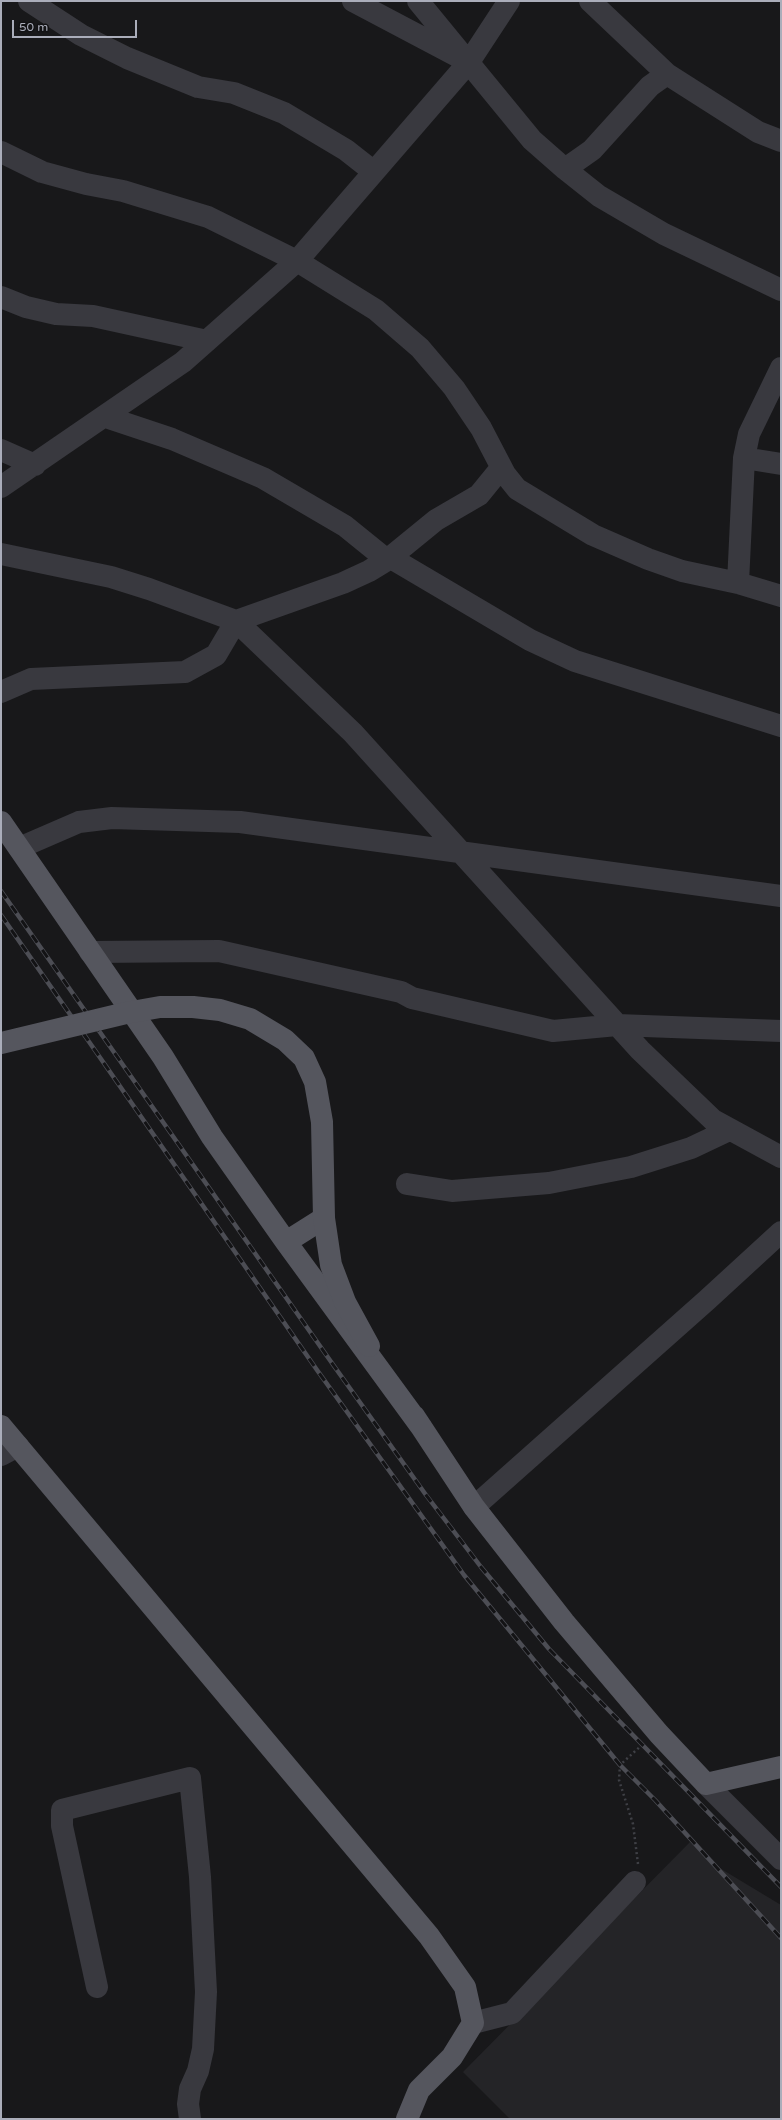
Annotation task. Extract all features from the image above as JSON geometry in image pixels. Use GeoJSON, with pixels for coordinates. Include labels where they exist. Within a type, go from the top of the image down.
{"type":"FeatureCollection","features":[{"type":"Feature","properties":{"kind":"main road"},"geometry":{"type":"LineString","coordinates":[[1,822],[163,1057],[212,1137],[286,1242],[422,1428]]}},
{"type":"Feature","properties":{"kind":"main road"},"geometry":{"type":"LineString","coordinates":[[1,1043],[126,1013],[160,1007],[193,1007],[220,1010],[250,1019],[290,1045],[304,1058],[315,1082],[322,1122],[324,1218],[331,1265],[345,1302],[369,1346],[474,1507],[564,1622],[659,1734],[706,1784],[781,1768]]}},
{"type":"Feature","properties":{"kind":"main road"},"geometry":{"type":"LineString","coordinates":[[286,1242],[324,1218]]}},
{"type":"Feature","properties":{"kind":"main road"},"geometry":{"type":"LineString","coordinates":[[1,1426],[9,1450],[167,1622],[429,1936],[465,1987],[473,2023],[452,2057],[419,2090],[407,2119]]}},
{"type":"Feature","properties":{"kind":"street"},"geometry":{"type":"LineString","coordinates":[[29,1],[81,35],[127,58],[198,88],[234,93],[284,113],[346,150],[374,172]]}},
{"type":"Feature","properties":{"kind":"street"},"geometry":{"type":"LineString","coordinates":[[353,1],[469,62]]}},
{"type":"Feature","properties":{"kind":"street"},"geometry":{"type":"LineString","coordinates":[[418,1],[532,140],[565,169],[599,196],[664,234],[781,290]]}},
{"type":"Feature","properties":{"kind":"street"},"geometry":{"type":"LineString","coordinates":[[1,487],[106,417],[183,362],[297,261],[469,62],[509,1]]}},
{"type":"Feature","properties":{"kind":"street"},"geometry":{"type":"LineString","coordinates":[[590,1],[667,74],[758,132],[781,141]]}},
{"type":"Feature","properties":{"kind":"street"},"geometry":{"type":"LineString","coordinates":[[565,169],[592,150],[650,86],[667,74]]}},
{"type":"Feature","properties":{"kind":"street"},"geometry":{"type":"LineString","coordinates":[[1,152],[42,172],[86,184],[123,191],[208,217],[297,261],[376,310],[420,348],[454,388],[481,428],[501,468],[517,489],[593,535],[648,559],[682,571],[738,583],[781,596]]}},
{"type":"Feature","properties":{"kind":"street"},"geometry":{"type":"LineString","coordinates":[[1,297],[26,307],[56,314],[93,316],[206,341]]}},
{"type":"Feature","properties":{"kind":"street"},"geometry":{"type":"LineString","coordinates":[[738,583],[744,458],[748,434],[781,368]]}},
{"type":"Feature","properties":{"kind":"street"},"geometry":{"type":"LineString","coordinates":[[106,417],[172,439],[263,478],[345,526],[389,559],[530,640],[575,661],[781,726]]}},
{"type":"Feature","properties":{"kind":"street"},"geometry":{"type":"LineString","coordinates":[[1,450],[34,465]]}},
{"type":"Feature","properties":{"kind":"street"},"geometry":{"type":"LineString","coordinates":[[744,458],[781,464]]}},
{"type":"Feature","properties":{"kind":"street"},"geometry":{"type":"LineString","coordinates":[[1,692],[31,679],[185,672],[216,655],[236,621],[343,583],[369,572],[389,559],[436,520],[479,495],[501,468]]}},
{"type":"Feature","properties":{"kind":"street"},"geometry":{"type":"LineString","coordinates":[[1,554],[111,577],[149,589],[236,621],[353,733],[640,1050],[713,1120],[781,1157]]}},
{"type":"Feature","properties":{"kind":"street"},"geometry":{"type":"LineString","coordinates":[[19,848],[78,822],[112,818],[240,822],[781,896]]}},
{"type":"Feature","properties":{"kind":"street"},"geometry":{"type":"LineString","coordinates":[[90,952],[219,951],[401,992],[412,998],[553,1031],[617,1025],[781,1031]]}},
{"type":"Feature","properties":{"kind":"street"},"geometry":{"type":"LineString","coordinates":[[407,1184],[452,1191],[549,1183],[631,1167],[691,1148],[729,1130]]}},
{"type":"Feature","properties":{"kind":"street"},"geometry":{"type":"LineString","coordinates":[[474,1507],[707,1300],[781,1232]]}},
{"type":"Feature","properties":{"kind":"street"},"geometry":{"type":"LineString","coordinates":[[97,1987],[62,1826],[62,1810],[190,1778],[200,1877],[206,1992],[202,2049],[198,2071],[190,2089],[188,2104],[190,2119]]}},
{"type":"Feature","properties":{"kind":"street"},"geometry":{"type":"LineString","coordinates":[[706,1784],[781,1860]]}},
{"type":"Feature","properties":{"kind":"street"},"geometry":{"type":"LineString","coordinates":[[473,2023],[512,2013],[636,1882]]}},
{"type":"Feature","properties":{"kind":"path"},"geometry":{"type":"LineString","coordinates":[[636,1882],[638,1873],[637,1853],[633,1824],[619,1780],[620,1765],[641,1745],[659,1734]]}},
{"type":"Feature","properties":{"kind":"shaded area"},"geometry":{"type":"Polygon","coordinates":[[[690,1842],[718,1867],[781,1905],[781,2119],[510,2119],[463,2072],[690,1842]]]}},
{"type":"Feature","properties":{"kind":"railway"},"geometry":{"type":"LineString","coordinates":[[1,891],[334,1366],[426,1495],[481,1567],[549,1649],[781,1887]]}},
{"type":"Feature","properties":{"kind":"railway"},"geometry":{"type":"LineString","coordinates":[[1,915],[317,1370],[464,1575],[620,1765],[655,1800],[781,1938]]}}]}
